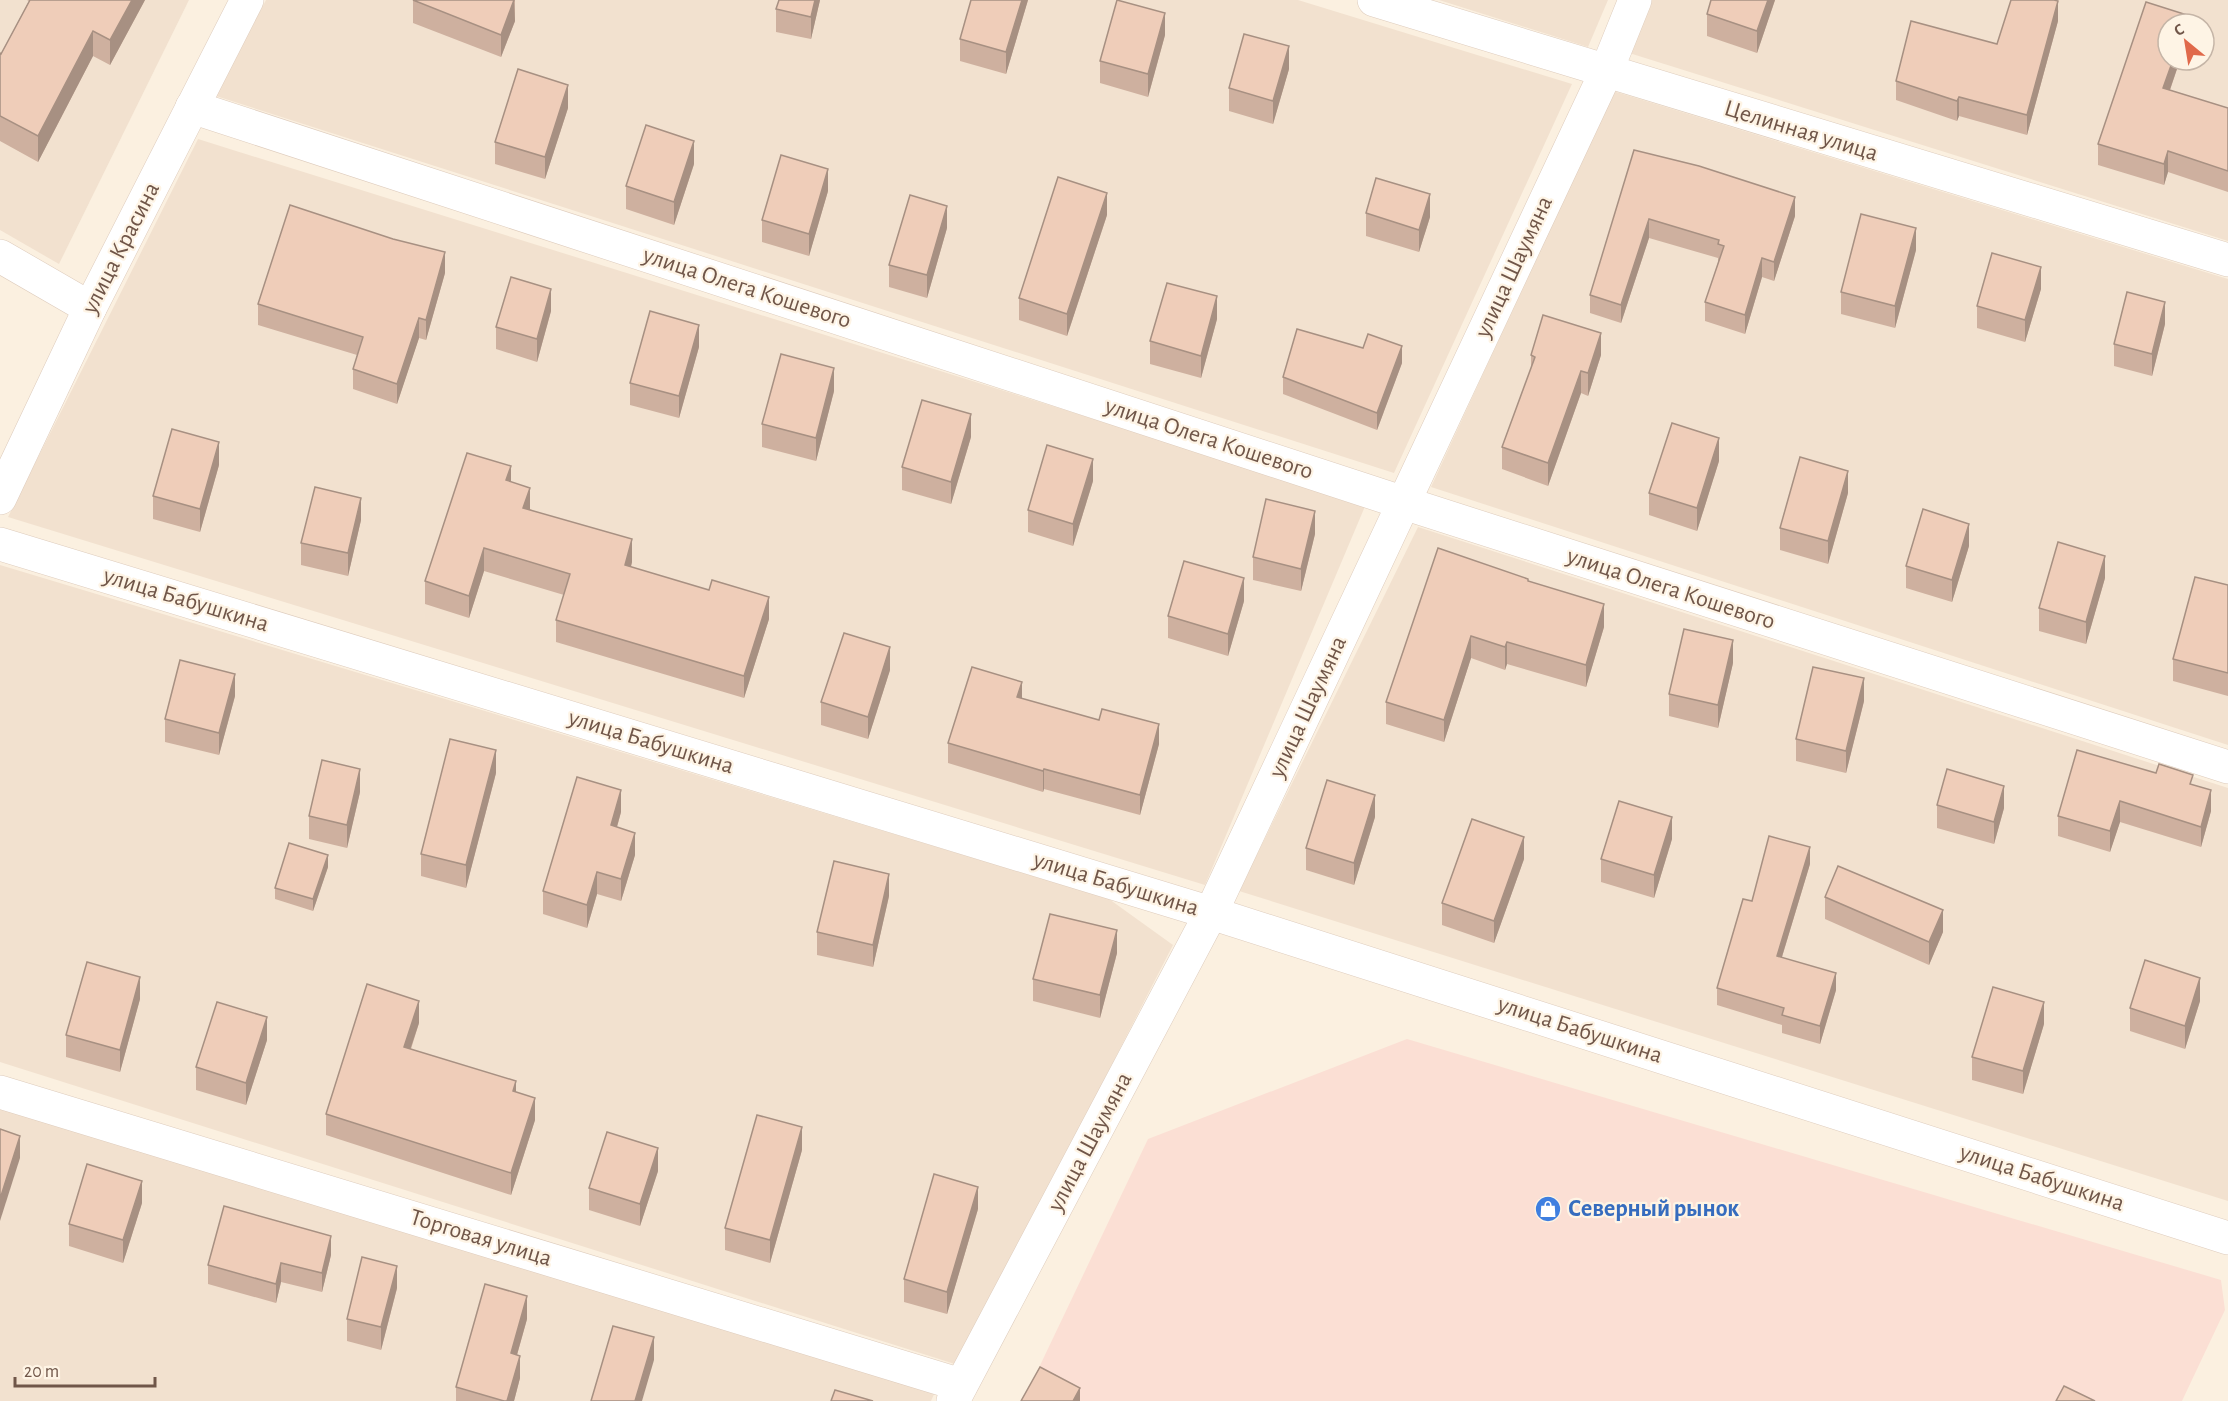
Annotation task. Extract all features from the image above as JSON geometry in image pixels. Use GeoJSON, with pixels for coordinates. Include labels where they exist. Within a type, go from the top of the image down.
{"type":"FeatureCollection","features":[{"type":"Feature","properties":{"kind":"street","name":"улица Красина"},"geometry":{"type":"LineString","coordinates":[[0,498],[90,308],[247,0]]}},
{"type":"Feature","properties":{"kind":"street","name":"Целинная улица"},"geometry":{"type":"LineString","coordinates":[[1374,0],[2228,260]]}},
{"type":"Feature","properties":{"kind":"street","name":"улица Шаумяна"},"geometry":{"type":"LineString","coordinates":[[957,1393],[1211,913],[1606,72],[1635,0]]}},
{"type":"Feature","properties":{"kind":"street","name":"улица Олега Кошевого"},"geometry":{"type":"LineString","coordinates":[[192,106],[1404,503],[2228,766]]}},
{"type":"Feature","properties":{"kind":"street"},"geometry":{"type":"LineString","coordinates":[[0,256],[90,308]]}},
{"type":"Feature","properties":{"kind":"street","name":"улица Бабушкина"},"geometry":{"type":"LineString","coordinates":[[0,544],[1211,913],[2228,1238]]}},
{"type":"Feature","properties":{"kind":"street","name":"Торговая улица"},"geometry":{"type":"LineString","coordinates":[[0,1092],[957,1393]]}},
{"type":"Feature","properties":{"kind":"shaded area"},"geometry":{"type":"Polygon","coordinates":[[[0,0],[189,0],[59,264],[0,230],[0,0]]]}},
{"type":"Feature","properties":{"kind":"shaded area"},"geometry":{"type":"Polygon","coordinates":[[[266,0],[1298,0],[1572,84],[1394,473],[216,96],[266,0]]]}},
{"type":"Feature","properties":{"kind":"shaded area"},"geometry":{"type":"Polygon","coordinates":[[[1439,0],[1608,0],[1588,47],[1439,0]]]}},
{"type":"Feature","properties":{"kind":"shaded area"},"geometry":{"type":"Polygon","coordinates":[[[1649,0],[2228,0],[2228,241],[1626,52],[1649,0]]]}},
{"type":"Feature","properties":{"kind":"shaded area"},"geometry":{"type":"Polygon","coordinates":[[[1613,91],[2228,279],[2228,745],[1431,487],[1613,91]]]}},
{"type":"Feature","properties":{"kind":"shaded area"},"geometry":{"type":"Polygon","coordinates":[[[198,139],[1366,504],[1205,885],[8,517],[198,139]]]}},
{"type":"Feature","properties":{"kind":"shaded area"},"geometry":{"type":"Polygon","coordinates":[[[1418,527],[2228,788],[2228,1201],[1239,891],[1418,527]]]}},
{"type":"Feature","properties":{"kind":"shaded area"},"geometry":{"type":"Polygon","coordinates":[[[0,565],[1109,899],[1173,945],[958,1365],[0,1062],[0,565]]]}},
{"type":"Feature","properties":{"kind":"shaded area","name":"Северный рынок"},"geometry":{"type":"Polygon","coordinates":[[[1407,1039],[2221,1280],[2225,1310],[2182,1401],[1023,1401],[1148,1139],[1407,1039]]]}},
{"type":"Feature","properties":{"kind":"shaded area"},"geometry":{"type":"Polygon","coordinates":[[[0,1105],[935,1392],[931,1401],[0,1401],[0,1105]]]}},
{"type":"Feature","properties":{"kind":"building"},"geometry":{"type":"Polygon","coordinates":[[[30,0],[132,0],[110,40],[93,31],[38,136],[0,116],[0,53],[30,0]]]}},
{"type":"Feature","properties":{"kind":"building"},"geometry":{"type":"Polygon","coordinates":[[[413,0],[514,0],[501,35],[413,0]]]}},
{"type":"Feature","properties":{"kind":"building"},"geometry":{"type":"Polygon","coordinates":[[[779,0],[815,0],[811,17],[776,9],[779,0]]]}},
{"type":"Feature","properties":{"kind":"building"},"geometry":{"type":"Polygon","coordinates":[[[971,0],[1022,0],[1006,52],[960,39],[971,0]]]}},
{"type":"Feature","properties":{"kind":"building"},"geometry":{"type":"Polygon","coordinates":[[[1117,0],[1165,13],[1148,74],[1100,61],[1117,0]]]}},
{"type":"Feature","properties":{"kind":"building"},"geometry":{"type":"Polygon","coordinates":[[[1711,0],[1768,0],[1757,31],[1707,14],[1711,0]]]}},
{"type":"Feature","properties":{"kind":"building"},"geometry":{"type":"Polygon","coordinates":[[[2011,0],[2058,1],[2027,115],[1959,97],[1957,101],[1896,81],[1911,21],[1997,44],[2011,0]]]}},
{"type":"Feature","properties":{"kind":"building"},"geometry":{"type":"Polygon","coordinates":[[[2146,2],[2178,12],[2156,12],[2156,72],[2169,72],[2163,88],[2228,108],[2228,171],[2168,151],[2164,164],[2098,144],[2146,2]]]}},
{"type":"Feature","properties":{"kind":"building"},"geometry":{"type":"Polygon","coordinates":[[[1244,34],[1289,46],[1273,101],[1229,88],[1244,34]]]}},
{"type":"Feature","properties":{"kind":"building"},"geometry":{"type":"Polygon","coordinates":[[[518,69],[568,85],[545,157],[495,142],[518,69]]]}},
{"type":"Feature","properties":{"kind":"building"},"geometry":{"type":"Polygon","coordinates":[[[646,125],[694,141],[674,202],[626,186],[646,125]]]}},
{"type":"Feature","properties":{"kind":"building"},"geometry":{"type":"Polygon","coordinates":[[[1634,150],[1699,166],[1795,197],[1774,262],[1762,258],[1745,315],[1705,302],[1724,246],[1718,244],[1719,240],[1649,219],[1621,305],[1590,295],[1634,150]]]}},
{"type":"Feature","properties":{"kind":"building"},"geometry":{"type":"Polygon","coordinates":[[[781,155],[828,169],[809,234],[762,220],[781,155]]]}},
{"type":"Feature","properties":{"kind":"building"},"geometry":{"type":"Polygon","coordinates":[[[1058,177],[1107,193],[1067,314],[1019,298],[1058,177]]]}},
{"type":"Feature","properties":{"kind":"building"},"geometry":{"type":"Polygon","coordinates":[[[1376,178],[1430,194],[1419,230],[1366,213],[1376,178]]]}},
{"type":"Feature","properties":{"kind":"building"},"geometry":{"type":"Polygon","coordinates":[[[910,195],[947,206],[927,275],[889,265],[910,195]]]}},
{"type":"Feature","properties":{"kind":"building"},"geometry":{"type":"Polygon","coordinates":[[[290,205],[393,239],[445,252],[426,320],[419,318],[397,384],[353,369],[363,337],[258,304],[290,205]]]}},
{"type":"Feature","properties":{"kind":"building"},"geometry":{"type":"Polygon","coordinates":[[[1861,214],[1916,228],[1895,306],[1841,292],[1861,214]]]}},
{"type":"Feature","properties":{"kind":"building"},"geometry":{"type":"Polygon","coordinates":[[[1992,253],[2041,267],[2025,320],[1977,306],[1992,253]]]}},
{"type":"Feature","properties":{"kind":"building"},"geometry":{"type":"Polygon","coordinates":[[[511,277],[551,289],[537,339],[496,327],[511,277]]]}},
{"type":"Feature","properties":{"kind":"building"},"geometry":{"type":"Polygon","coordinates":[[[1167,283],[1217,296],[1201,356],[1150,341],[1167,283]]]}},
{"type":"Feature","properties":{"kind":"building"},"geometry":{"type":"Polygon","coordinates":[[[2127,292],[2165,302],[2152,354],[2114,344],[2127,292]]]}},
{"type":"Feature","properties":{"kind":"building"},"geometry":{"type":"Polygon","coordinates":[[[650,311],[699,325],[679,396],[630,383],[650,311]]]}},
{"type":"Feature","properties":{"kind":"building"},"geometry":{"type":"Polygon","coordinates":[[[1543,315],[1601,333],[1588,373],[1581,371],[1548,463],[1502,447],[1535,357],[1531,355],[1543,315]]]}},
{"type":"Feature","properties":{"kind":"building"},"geometry":{"type":"Polygon","coordinates":[[[1297,329],[1363,348],[1368,334],[1402,346],[1377,413],[1283,377],[1297,329]]]}},
{"type":"Feature","properties":{"kind":"building"},"geometry":{"type":"Polygon","coordinates":[[[781,354],[834,368],[816,438],[762,424],[781,354]]]}},
{"type":"Feature","properties":{"kind":"building"},"geometry":{"type":"Polygon","coordinates":[[[922,400],[971,414],[951,482],[902,467],[922,400]]]}},
{"type":"Feature","properties":{"kind":"building"},"geometry":{"type":"Polygon","coordinates":[[[1672,423],[1719,438],[1697,508],[1649,493],[1672,423]]]}},
{"type":"Feature","properties":{"kind":"building"},"geometry":{"type":"Polygon","coordinates":[[[172,429],[219,442],[200,509],[153,496],[172,429]]]}},
{"type":"Feature","properties":{"kind":"building"},"geometry":{"type":"Polygon","coordinates":[[[1047,445],[1093,459],[1073,524],[1028,510],[1047,445]]]}},
{"type":"Feature","properties":{"kind":"building"},"geometry":{"type":"Polygon","coordinates":[[[467,453],[511,466],[506,480],[530,488],[523,508],[632,539],[625,565],[709,590],[712,580],[769,597],[744,676],[556,620],[570,574],[484,548],[469,596],[425,581],[467,453]]]}},
{"type":"Feature","properties":{"kind":"building"},"geometry":{"type":"Polygon","coordinates":[[[1800,457],[1848,471],[1828,541],[1780,528],[1800,457]]]}},
{"type":"Feature","properties":{"kind":"building"},"geometry":{"type":"Polygon","coordinates":[[[315,487],[361,498],[348,553],[301,543],[315,487]]]}},
{"type":"Feature","properties":{"kind":"building"},"geometry":{"type":"Polygon","coordinates":[[[1266,499],[1315,511],[1301,569],[1253,557],[1266,499]]]}},
{"type":"Feature","properties":{"kind":"building"},"geometry":{"type":"Polygon","coordinates":[[[1923,509],[1969,524],[1952,580],[1906,566],[1923,509]]]}},
{"type":"Feature","properties":{"kind":"building"},"geometry":{"type":"Polygon","coordinates":[[[2058,542],[2105,556],[2086,622],[2039,608],[2058,542]]]}},
{"type":"Feature","properties":{"kind":"building"},"geometry":{"type":"Polygon","coordinates":[[[1438,548],[1528,579],[1528,581],[1604,604],[1586,665],[1507,642],[1505,647],[1471,636],[1444,720],[1386,702],[1438,548]]]}},
{"type":"Feature","properties":{"kind":"building"},"geometry":{"type":"Polygon","coordinates":[[[1184,561],[1244,578],[1228,634],[1168,616],[1184,561]]]}},
{"type":"Feature","properties":{"kind":"building"},"geometry":{"type":"Polygon","coordinates":[[[2195,577],[2228,585],[2228,673],[2173,659],[2195,577]]]}},
{"type":"Feature","properties":{"kind":"building"},"geometry":{"type":"Polygon","coordinates":[[[1684,629],[1733,640],[1718,705],[1669,694],[1684,629]]]}},
{"type":"Feature","properties":{"kind":"building"},"geometry":{"type":"Polygon","coordinates":[[[844,633],[890,647],[868,717],[821,702],[844,633]]]}},
{"type":"Feature","properties":{"kind":"building"},"geometry":{"type":"Polygon","coordinates":[[[180,660],[235,674],[219,733],[165,719],[180,660]]]}},
{"type":"Feature","properties":{"kind":"building"},"geometry":{"type":"Polygon","coordinates":[[[972,667],[1022,682],[1017,697],[1099,720],[1102,709],[1159,724],[1140,795],[1044,769],[1043,771],[948,743],[972,667]]]}},
{"type":"Feature","properties":{"kind":"building"},"geometry":{"type":"Polygon","coordinates":[[[1813,667],[1864,678],[1846,751],[1796,739],[1813,667]]]}},
{"type":"Feature","properties":{"kind":"building"},"geometry":{"type":"Polygon","coordinates":[[[450,739],[496,750],[466,865],[421,854],[450,739]]]}},
{"type":"Feature","properties":{"kind":"building"},"geometry":{"type":"Polygon","coordinates":[[[2077,750],[2156,773],[2159,764],[2193,775],[2190,784],[2211,790],[2201,827],[2120,801],[2110,831],[2058,816],[2077,750]]]}},
{"type":"Feature","properties":{"kind":"building"},"geometry":{"type":"Polygon","coordinates":[[[322,760],[360,769],[347,825],[309,816],[322,760]]]}},
{"type":"Feature","properties":{"kind":"building"},"geometry":{"type":"Polygon","coordinates":[[[1947,769],[2004,786],[1994,822],[1937,805],[1947,769]]]}},
{"type":"Feature","properties":{"kind":"building"},"geometry":{"type":"Polygon","coordinates":[[[577,777],[621,790],[611,825],[635,833],[621,879],[597,872],[587,905],[543,891],[577,777]]]}},
{"type":"Feature","properties":{"kind":"building"},"geometry":{"type":"Polygon","coordinates":[[[1327,780],[1375,795],[1354,863],[1306,848],[1327,780]]]}},
{"type":"Feature","properties":{"kind":"building"},"geometry":{"type":"Polygon","coordinates":[[[1619,801],[1672,817],[1654,875],[1601,859],[1619,801]]]}},
{"type":"Feature","properties":{"kind":"building"},"geometry":{"type":"Polygon","coordinates":[[[1472,819],[1524,837],[1494,921],[1442,903],[1472,819]]]}},
{"type":"Feature","properties":{"kind":"building"},"geometry":{"type":"Polygon","coordinates":[[[1769,836],[1810,847],[1777,956],[1836,973],[1820,1026],[1782,1015],[1784,1008],[1717,988],[1743,899],[1752,901],[1769,836]]]}},
{"type":"Feature","properties":{"kind":"building"},"geometry":{"type":"Polygon","coordinates":[[[289,843],[328,855],[313,899],[275,888],[289,843]]]}},
{"type":"Feature","properties":{"kind":"building"},"geometry":{"type":"Polygon","coordinates":[[[834,861],[889,874],[873,945],[817,932],[834,861]]]}},
{"type":"Feature","properties":{"kind":"building"},"geometry":{"type":"Polygon","coordinates":[[[1838,866],[1943,910],[1929,942],[1825,897],[1838,866]]]}},
{"type":"Feature","properties":{"kind":"building"},"geometry":{"type":"Polygon","coordinates":[[[1050,914],[1117,930],[1100,995],[1033,979],[1050,914]]]}},
{"type":"Feature","properties":{"kind":"building"},"geometry":{"type":"Polygon","coordinates":[[[2145,960],[2200,978],[2185,1026],[2130,1008],[2145,960]]]}},
{"type":"Feature","properties":{"kind":"building"},"geometry":{"type":"Polygon","coordinates":[[[87,962],[140,977],[120,1050],[66,1035],[87,962]]]}},
{"type":"Feature","properties":{"kind":"building"},"geometry":{"type":"Polygon","coordinates":[[[367,984],[419,1001],[404,1047],[516,1081],[513,1091],[535,1098],[511,1173],[326,1114],[367,984]]]}},
{"type":"Feature","properties":{"kind":"building"},"geometry":{"type":"Polygon","coordinates":[[[1993,987],[2044,1002],[2023,1071],[1972,1057],[1993,987]]]}},
{"type":"Feature","properties":{"kind":"building"},"geometry":{"type":"Polygon","coordinates":[[[217,1002],[267,1017],[246,1083],[196,1067],[217,1002]]]}},
{"type":"Feature","properties":{"kind":"building"},"geometry":{"type":"Polygon","coordinates":[[[757,1115],[802,1127],[770,1240],[725,1228],[757,1115]]]}},
{"type":"Feature","properties":{"kind":"building"},"geometry":{"type":"Polygon","coordinates":[[[0,1129],[20,1136],[0,1199],[0,1129]]]}},
{"type":"Feature","properties":{"kind":"building"},"geometry":{"type":"Polygon","coordinates":[[[607,1132],[658,1148],[640,1204],[589,1188],[607,1132]]]}},
{"type":"Feature","properties":{"kind":"building"},"geometry":{"type":"Polygon","coordinates":[[[87,1164],[142,1181],[123,1240],[69,1224],[87,1164]]]}},
{"type":"Feature","properties":{"kind":"building"},"geometry":{"type":"Polygon","coordinates":[[[934,1174],[978,1187],[947,1292],[904,1279],[934,1174]]]}},
{"type":"Feature","properties":{"kind":"building"},"geometry":{"type":"Polygon","coordinates":[[[224,1206],[331,1236],[322,1273],[281,1263],[276,1284],[208,1265],[224,1206]]]}},
{"type":"Feature","properties":{"kind":"building"},"geometry":{"type":"Polygon","coordinates":[[[362,1257],[397,1266],[381,1327],[347,1319],[362,1257]]]}},
{"type":"Feature","properties":{"kind":"building"},"geometry":{"type":"Polygon","coordinates":[[[485,1284],[527,1296],[511,1353],[520,1356],[507,1401],[456,1387],[485,1284]]]}},
{"type":"Feature","properties":{"kind":"building"},"geometry":{"type":"Polygon","coordinates":[[[613,1326],[654,1337],[635,1401],[591,1401],[613,1326]]]}},
{"type":"Feature","properties":{"kind":"building"},"geometry":{"type":"Polygon","coordinates":[[[1040,1367],[1080,1388],[1073,1401],[1021,1401],[1040,1367]]]}},
{"type":"Feature","properties":{"kind":"building"},"geometry":{"type":"Polygon","coordinates":[[[2064,1386],[2095,1401],[2056,1401],[2064,1386]]]}},
{"type":"Feature","properties":{"kind":"building"},"geometry":{"type":"Polygon","coordinates":[[[835,1390],[873,1401],[831,1401],[835,1390]]]}},
{"type":"Feature","properties":{"kind":"place","name":"Северный рынок"},"geometry":{"type":"Point","coordinates":[1548,1209]}}]}
